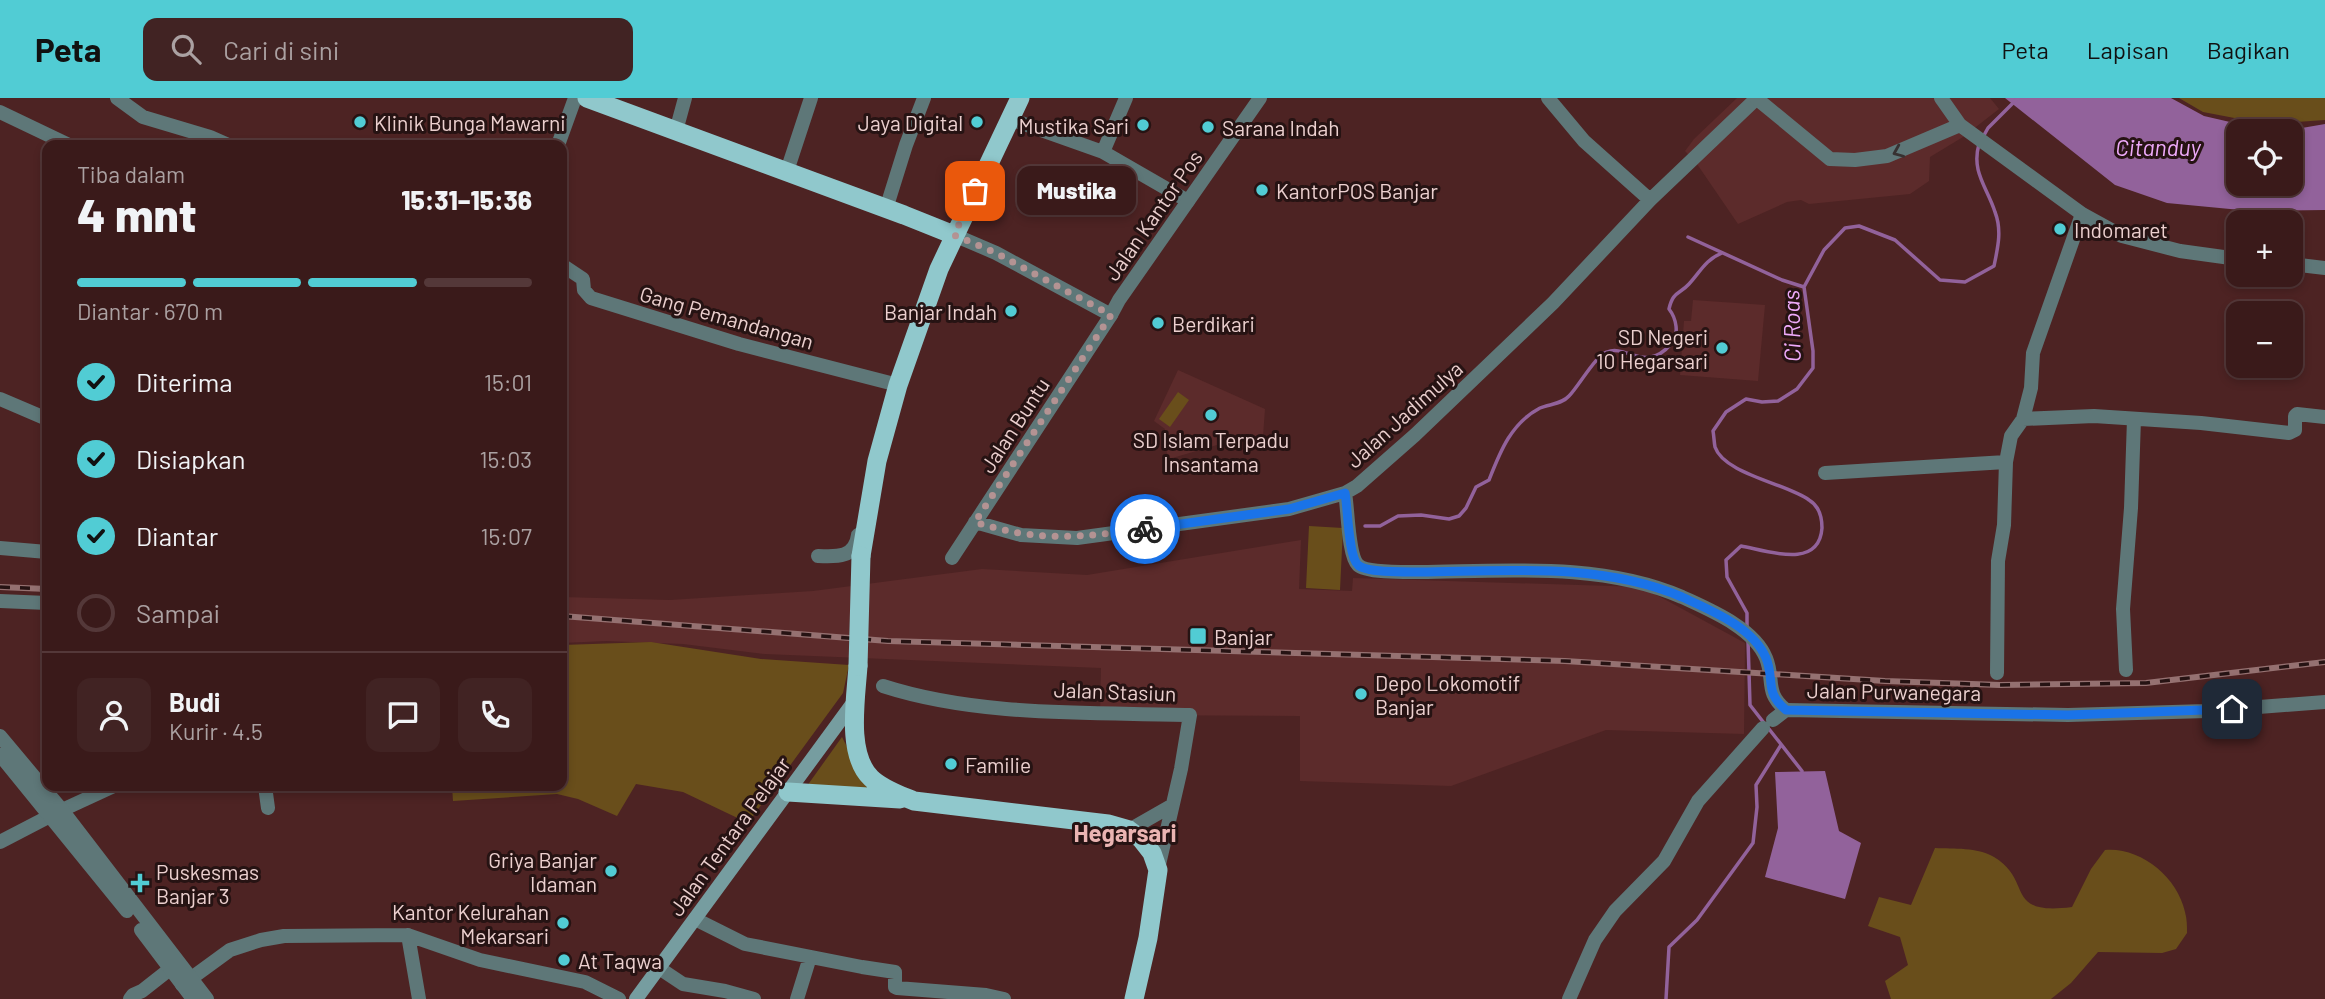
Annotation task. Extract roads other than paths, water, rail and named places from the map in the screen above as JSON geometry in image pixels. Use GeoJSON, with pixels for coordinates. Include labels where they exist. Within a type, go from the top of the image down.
{"type":"FeatureCollection","features":[{"type":"Feature","properties":{"kind":"highway"},"geometry":{"type":"LineString","coordinates":[[587,98],[954,235]]}},
{"type":"Feature","properties":{"kind":"highway"},"geometry":{"type":"LineString","coordinates":[[915,801],[871,778],[860,762],[855,743],[862,556],[877,461],[897,389],[939,269],[1020,98]]}},
{"type":"Feature","properties":{"kind":"highway"},"geometry":{"type":"LineString","coordinates":[[788,792],[915,801],[1108,824],[1129,830],[1148,846],[1158,870],[1135,999]]}},
{"type":"Feature","properties":{"kind":"main road","name":"Jalan Tentara Pelajar"},"geometry":{"type":"LineString","coordinates":[[636,999],[857,698]]}},
{"type":"Feature","properties":{"kind":"street"},"geometry":{"type":"LineString","coordinates":[[117,98],[143,117],[217,140]]}},
{"type":"Feature","properties":{"kind":"street"},"geometry":{"type":"LineString","coordinates":[[560,140],[575,98]]}},
{"type":"Feature","properties":{"kind":"street"},"geometry":{"type":"LineString","coordinates":[[676,131],[685,98]]}},
{"type":"Feature","properties":{"kind":"street"},"geometry":{"type":"LineString","coordinates":[[787,172],[811,98]]}},
{"type":"Feature","properties":{"kind":"street"},"geometry":{"type":"LineString","coordinates":[[887,209],[906,145],[924,98]]}},
{"type":"Feature","properties":{"kind":"street"},"geometry":{"type":"LineString","coordinates":[[1103,152],[1126,98]]}},
{"type":"Feature","properties":{"kind":"street","name":"Jalan Kantor Pos"},"geometry":{"type":"LineString","coordinates":[[954,235],[996,253],[1111,315],[1259,98]]}},
{"type":"Feature","properties":{"kind":"street"},"geometry":{"type":"LineString","coordinates":[[1548,98],[1584,141],[1650,200]]}},
{"type":"Feature","properties":{"kind":"street"},"geometry":{"type":"LineString","coordinates":[[1756,98],[1830,159],[1855,160],[1887,156],[1960,125]]}},
{"type":"Feature","properties":{"kind":"street","name":"Jalan Jadimulya"},"geometry":{"type":"LineString","coordinates":[[975,522],[1021,535],[1077,538],[1289,509],[1345,493],[1415,435],[1544,312],[1650,200],[1756,98]]}},
{"type":"Feature","properties":{"kind":"street"},"geometry":{"type":"LineString","coordinates":[[1941,98],[1960,125],[2082,214],[2122,236],[2226,258]]}},
{"type":"Feature","properties":{"kind":"street"},"geometry":{"type":"LineString","coordinates":[[0,113],[58,140]]}},
{"type":"Feature","properties":{"kind":"street"},"geometry":{"type":"LineString","coordinates":[[1010,119],[1103,152],[1188,201]]}},
{"type":"Feature","properties":{"kind":"street"},"geometry":{"type":"LineString","coordinates":[[1997,673],[1998,561],[2004,525],[2006,462],[2011,436],[2023,419],[2031,388],[2033,353],[2082,214]]}},
{"type":"Feature","properties":{"kind":"street"},"geometry":{"type":"LineString","coordinates":[[2303,265],[2325,268]]}},
{"type":"Feature","properties":{"kind":"street","name":"Gang Pemandangan"},"geometry":{"type":"LineString","coordinates":[[567,268],[583,279],[584,290],[591,298],[897,389]]}},
{"type":"Feature","properties":{"kind":"street","name":"Jalan Buntu"},"geometry":{"type":"LineString","coordinates":[[952,558],[1111,315]]}},
{"type":"Feature","properties":{"kind":"street"},"geometry":{"type":"LineString","coordinates":[[817,556],[844,556],[854,549],[879,424],[897,389]]}},
{"type":"Feature","properties":{"kind":"street"},"geometry":{"type":"LineString","coordinates":[[0,399],[42,417]]}},
{"type":"Feature","properties":{"kind":"street"},"geometry":{"type":"LineString","coordinates":[[2023,419],[2094,416],[2201,423],[2289,433],[2295,430],[2296,415],[2325,417]]}},
{"type":"Feature","properties":{"kind":"street"},"geometry":{"type":"LineString","coordinates":[[2126,670],[2123,608],[2132,508],[2134,419]]}},
{"type":"Feature","properties":{"kind":"street"},"geometry":{"type":"LineString","coordinates":[[1825,473],[2006,462]]}},
{"type":"Feature","properties":{"kind":"street"},"geometry":{"type":"LineString","coordinates":[[1345,493],[1354,558],[1358,566],[1365,569],[1408,572],[1519,571],[1640,581],[1682,597],[1755,640],[1766,659],[1771,693],[1786,710]]}},
{"type":"Feature","properties":{"kind":"street"},"geometry":{"type":"LineString","coordinates":[[0,548],[42,552]]}},
{"type":"Feature","properties":{"kind":"street"},"geometry":{"type":"LineString","coordinates":[[0,601],[42,603]]}},
{"type":"Feature","properties":{"kind":"street"},"geometry":{"type":"LineString","coordinates":[[1768,668],[1779,658]]}},
{"type":"Feature","properties":{"kind":"street","name":"Jalan Stasiun"},"geometry":{"type":"LineString","coordinates":[[883,686],[926,699],[972,705],[1056,711],[1190,715],[1181,769],[1158,870]]}},
{"type":"Feature","properties":{"kind":"street","name":"Jalan Purwanegara"},"geometry":{"type":"LineString","coordinates":[[1569,999],[1595,940],[1615,911],[1664,861],[1698,801],[1768,724],[1786,710],[2068,715],[2207,711],[2325,702]]}},
{"type":"Feature","properties":{"kind":"street"},"geometry":{"type":"LineString","coordinates":[[0,736],[170,969],[207,999]]}},
{"type":"Feature","properties":{"kind":"street"},"geometry":{"type":"LineString","coordinates":[[0,755],[5,770],[56,813],[187,981],[193,999]]}},
{"type":"Feature","properties":{"kind":"street"},"geometry":{"type":"LineString","coordinates":[[0,842],[103,791]]}},
{"type":"Feature","properties":{"kind":"street"},"geometry":{"type":"LineString","coordinates":[[266,791],[268,808]]}},
{"type":"Feature","properties":{"kind":"street"},"geometry":{"type":"LineString","coordinates":[[1129,830],[1171,806]]}},
{"type":"Feature","properties":{"kind":"street"},"geometry":{"type":"LineString","coordinates":[[695,919],[744,944],[895,972],[895,987],[898,988],[986,995],[1004,999]]}},
{"type":"Feature","properties":{"kind":"street"},"geometry":{"type":"LineString","coordinates":[[187,981],[230,950],[261,940],[284,936],[408,935],[480,960],[585,982],[619,999]]}},
{"type":"Feature","properties":{"kind":"street"},"geometry":{"type":"LineString","coordinates":[[408,935],[419,999]]}},
{"type":"Feature","properties":{"kind":"street"},"geometry":{"type":"LineString","coordinates":[[797,999],[810,957]]}},
{"type":"Feature","properties":{"kind":"street"},"geometry":{"type":"LineString","coordinates":[[659,968],[683,984],[754,999]]}},
{"type":"Feature","properties":{"kind":"street"},"geometry":{"type":"LineString","coordinates":[[131,999],[170,969]]}},
{"type":"Feature","properties":{"kind":"water","name":"Citanduy"},"geometry":{"type":"Polygon","coordinates":[[[2005,98],[2171,98],[2204,116],[2226,121],[2226,196],[2303,196],[2303,128],[2325,124],[2325,210],[2240,210],[2167,203],[2115,185],[2005,98]]]}},
{"type":"Feature","properties":{"kind":"water"},"geometry":{"type":"Polygon","coordinates":[[[1825,771],[1839,831],[1861,843],[1845,899],[1765,877],[1778,828],[1775,772],[1825,771]]]}},
{"type":"Feature","properties":{"kind":"waterway","name":"Ci Roas"},"geometry":{"type":"LineString","coordinates":[[1983,137],[1988,128],[2018,98]]}},
{"type":"Feature","properties":{"kind":"waterway","name":"Ci Roas"},"geometry":{"type":"LineString","coordinates":[[1747,629],[1747,613],[1727,577],[1726,560],[1741,546],[1790,555],[1812,549],[1819,541],[1821,520],[1818,509],[1809,500],[1743,471],[1721,456],[1715,447],[1713,431],[1726,412],[1746,399],[1778,401],[1797,389],[1813,368],[1804,287],[1824,250],[1845,228],[1859,226],[1895,240],[1940,280],[1965,282],[1994,266],[1999,232],[1995,212],[1978,171],[1979,144]]}},
{"type":"Feature","properties":{"kind":"waterway"},"geometry":{"type":"LineString","coordinates":[[1688,237],[1782,280],[1804,287]]}},
{"type":"Feature","properties":{"kind":"waterway"},"geometry":{"type":"LineString","coordinates":[[1365,526],[1380,526],[1398,516],[1421,515],[1449,519],[1459,516],[1476,487],[1489,480],[1502,449],[1521,422],[1540,408],[1566,399],[1602,355],[1614,351],[1645,358],[1662,353],[1674,340],[1676,331],[1674,317],[1669,309],[1672,299],[1707,262],[1722,253]]}},
{"type":"Feature","properties":{"kind":"waterway","name":"Ci Roas"},"geometry":{"type":"LineString","coordinates":[[1748,640],[1750,705],[1764,723]]}},
{"type":"Feature","properties":{"kind":"waterway","name":"Ci Roas"},"geometry":{"type":"LineString","coordinates":[[1769,729],[1802,771]]}},
{"type":"Feature","properties":{"kind":"waterway"},"geometry":{"type":"LineString","coordinates":[[1666,999],[1669,947],[1697,920],[1753,843],[1757,807],[1756,785],[1781,745]]}},
{"type":"Feature","properties":{"kind":"railway"},"geometry":{"type":"LineString","coordinates":[[0,587],[42,589]]}},
{"type":"Feature","properties":{"kind":"railway"},"geometry":{"type":"LineString","coordinates":[[567,616],[888,641],[1565,661],[1885,681],[2000,685],[2146,683],[2325,662]]}},
{"type":"Feature","properties":{"kind":"place","name":"Klinik Bunga Mawarni"},"geometry":{"type":"Point","coordinates":[360,122]}},
{"type":"Feature","properties":{"kind":"place","name":"Jaya Digital"},"geometry":{"type":"Point","coordinates":[977,122]}},
{"type":"Feature","properties":{"kind":"place","name":"Mustika Sari"},"geometry":{"type":"Point","coordinates":[1143,125]}},
{"type":"Feature","properties":{"kind":"place","name":"Sarana Indah"},"geometry":{"type":"Point","coordinates":[1208,127]}},
{"type":"Feature","properties":{"kind":"place","name":"KantorPOS Banjar"},"geometry":{"type":"Point","coordinates":[1262,190]}},
{"type":"Feature","properties":{"kind":"place","name":"Mustika"},"geometry":{"type":"Point","coordinates":[975,191]}},
{"type":"Feature","properties":{"kind":"place","name":"Indomaret"},"geometry":{"type":"Point","coordinates":[2060,229]}},
{"type":"Feature","properties":{"kind":"place","name":"Banjar Indah"},"geometry":{"type":"Point","coordinates":[1011,311]}},
{"type":"Feature","properties":{"kind":"place","name":"Berdikari"},"geometry":{"type":"Point","coordinates":[1158,323]}},
{"type":"Feature","properties":{"kind":"place","name":"SD Negeri 10 Hegarsari"},"geometry":{"type":"Point","coordinates":[1722,348]}},
{"type":"Feature","properties":{"kind":"place","name":"SD Islam Terpadu Insantama"},"geometry":{"type":"Point","coordinates":[1211,415]}},
{"type":"Feature","properties":{"kind":"place","name":"Banjar"},"geometry":{"type":"Point","coordinates":[1198,636]}},
{"type":"Feature","properties":{"kind":"place","name":"Depo Lokomotif Banjar"},"geometry":{"type":"Point","coordinates":[1361,694]}},
{"type":"Feature","properties":{"kind":"place","name":"Familie"},"geometry":{"type":"Point","coordinates":[951,764]}},
{"type":"Feature","properties":{"kind":"place","name":"Griya Banjar Idaman"},"geometry":{"type":"Point","coordinates":[611,871]}},
{"type":"Feature","properties":{"kind":"place","name":"Puskesmas Banjar 3"},"geometry":{"type":"Point","coordinates":[140,883]}},
{"type":"Feature","properties":{"kind":"place","name":"Kantor Kelurahan Mekarsari"},"geometry":{"type":"Point","coordinates":[563,923]}},
{"type":"Feature","properties":{"kind":"place","name":"At Taqwa"},"geometry":{"type":"Point","coordinates":[564,960]}},
{"type":"Feature","properties":{"kind":"district","name":"Hegarsari"},"geometry":{"type":"Point","coordinates":[1125,832]}}]}
